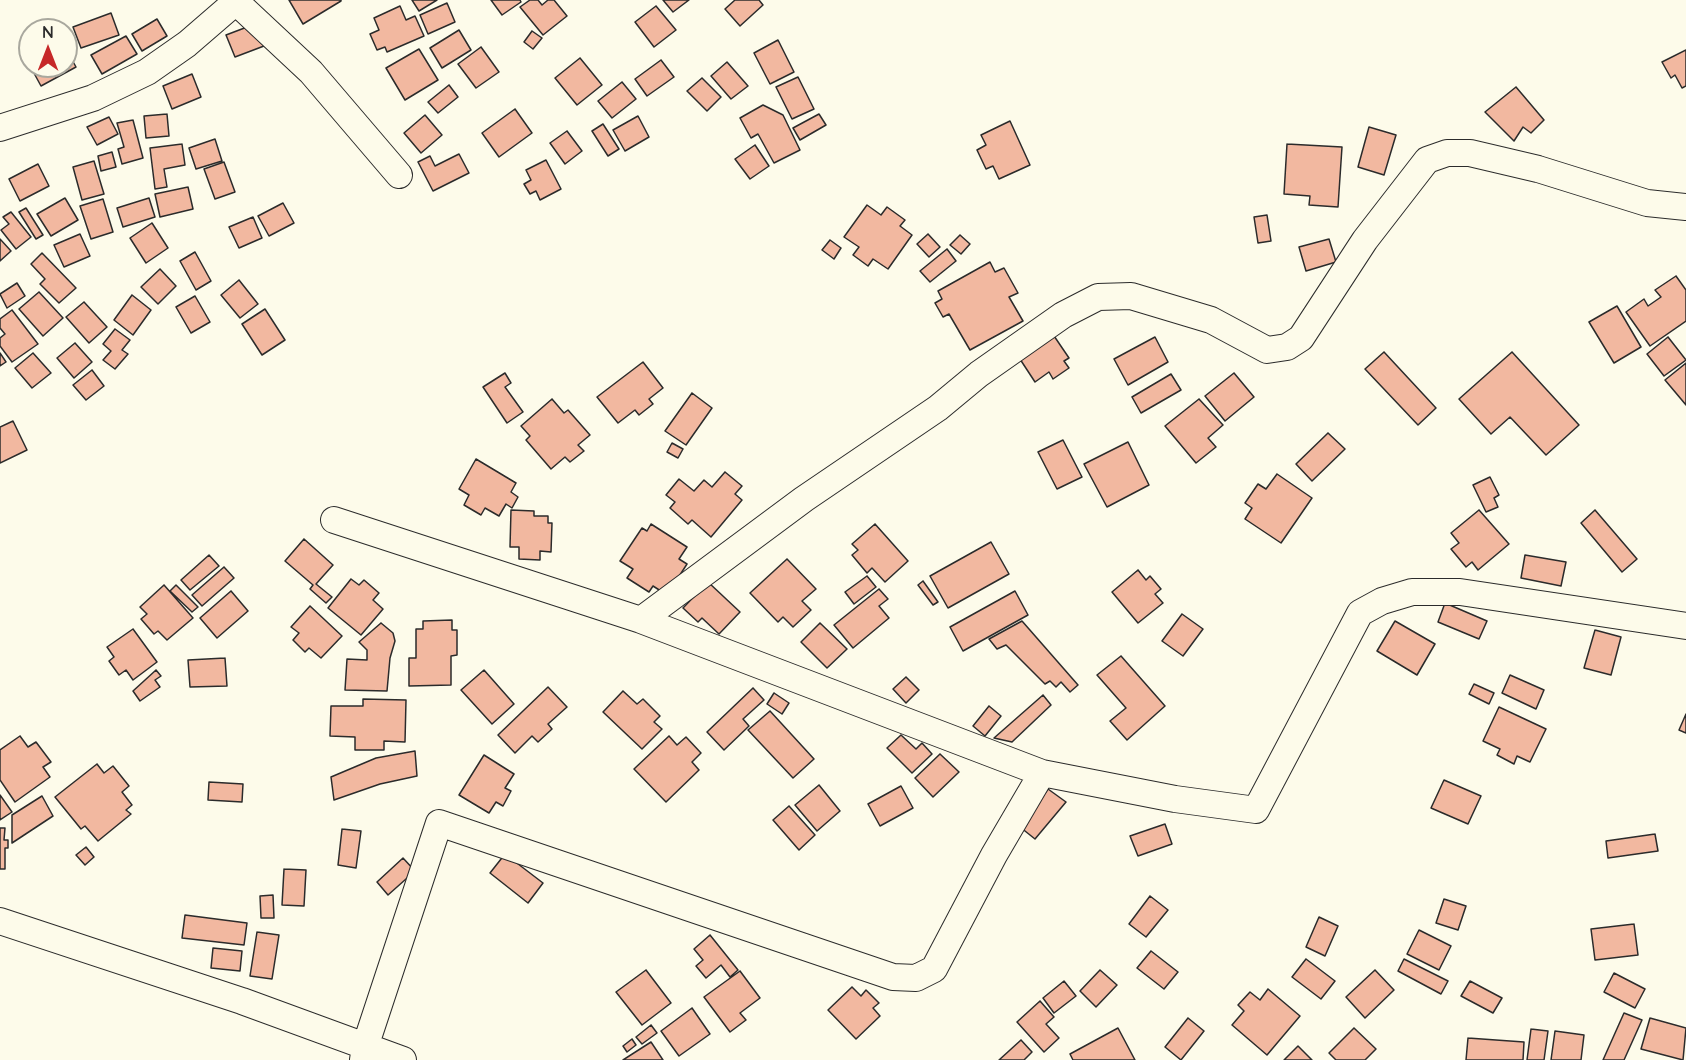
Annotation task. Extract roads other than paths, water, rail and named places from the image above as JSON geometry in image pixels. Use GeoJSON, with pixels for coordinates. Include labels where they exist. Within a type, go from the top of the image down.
{"type":"FeatureCollection","features":[{"type":"Feature","properties":{"kind":"street"},"geometry":{"type":"LineString","coordinates":[[0,128],[93,98],[147,72],[187,44],[235,0],[311,72],[399,175]]}},
{"type":"Feature","properties":{"kind":"street"},"geometry":{"type":"LineString","coordinates":[[641,620],[804,499],[938,408],[979,374],[1063,315],[1098,297],[1131,296],[1211,320],[1267,350],[1287,347],[1301,338],[1365,240],[1427,160],[1447,153],[1470,153],[1538,170],[1647,203],[1686,207]]}},
{"type":"Feature","properties":{"kind":"street"},"geometry":{"type":"LineString","coordinates":[[334,520],[641,620],[1042,773],[1154,795],[1256,810],[1360,613],[1382,601],[1412,592],[1460,592],[1686,626]]}},
{"type":"Feature","properties":{"kind":"street"},"geometry":{"type":"LineString","coordinates":[[364,1054],[440,823],[893,977],[916,978],[934,969],[994,855],[1042,773]]}},
{"type":"Feature","properties":{"kind":"street"},"geometry":{"type":"LineString","coordinates":[[0,921],[243,1000],[364,1054],[403,1060]]}}]}
